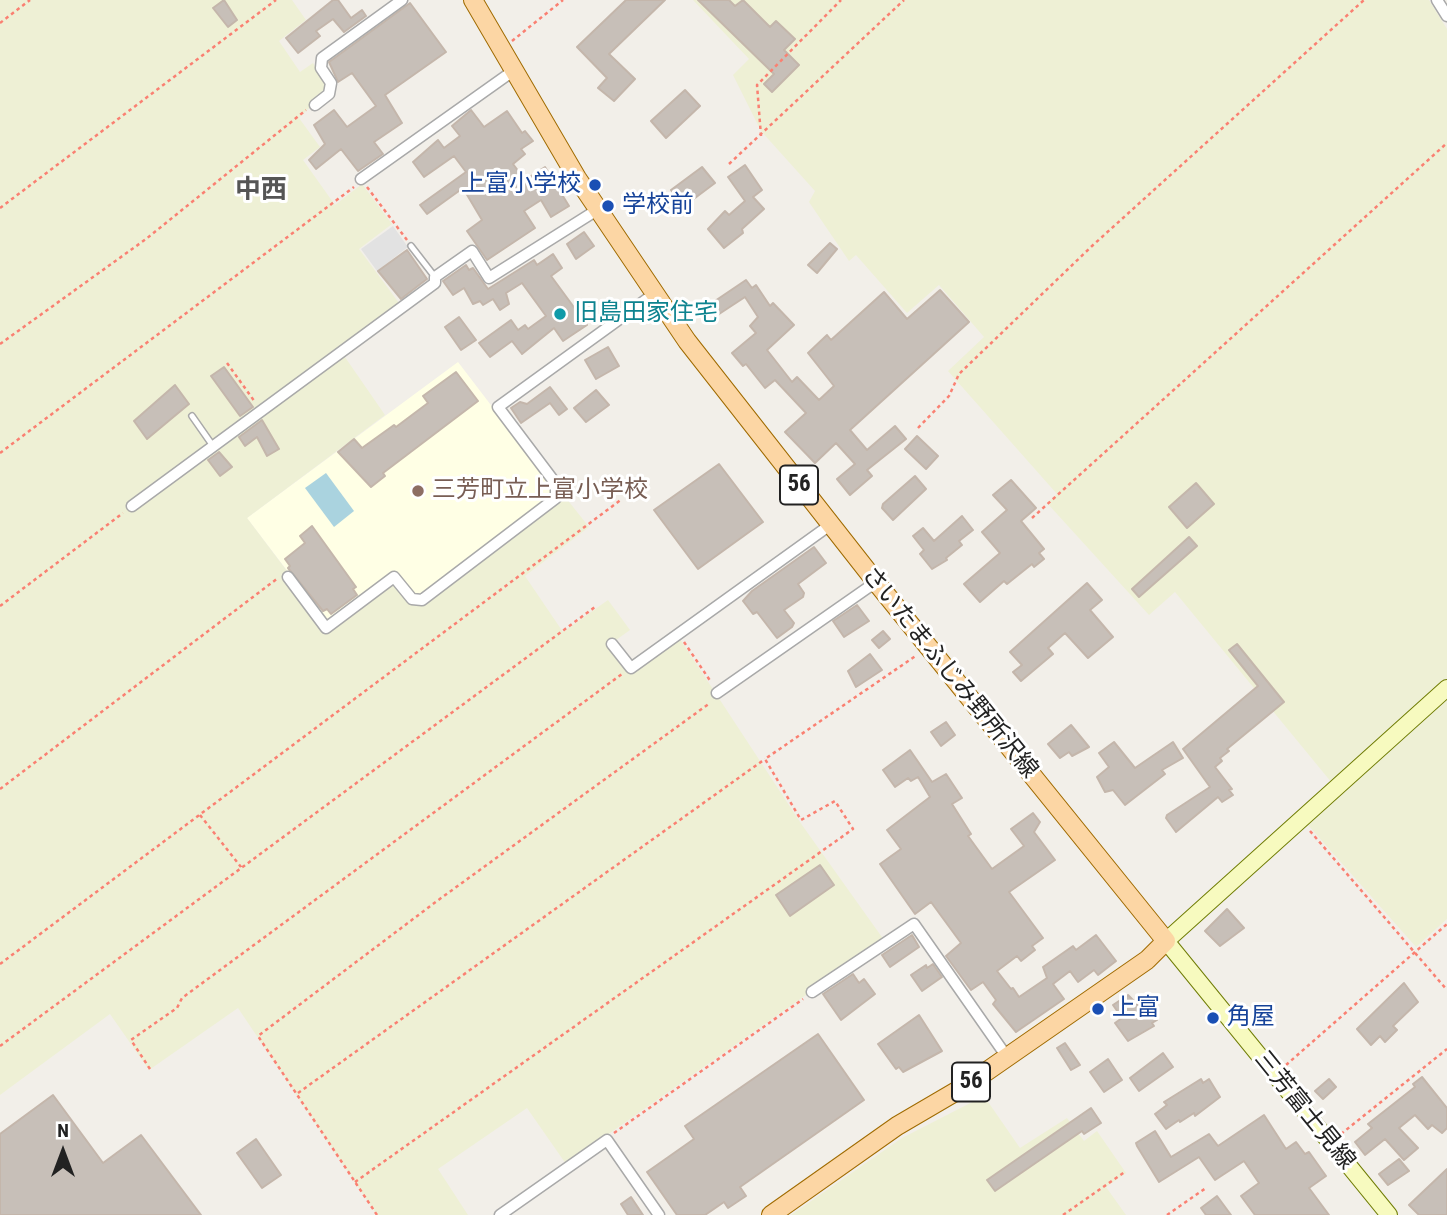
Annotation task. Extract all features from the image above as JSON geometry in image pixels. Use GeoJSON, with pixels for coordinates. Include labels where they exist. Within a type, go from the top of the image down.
{"type":"FeatureCollection","features":[{"type":"Feature","properties":{"kind":"main road","name":"さいたまふじみ野所沢線"},"geometry":{"type":"LineString","coordinates":[[473,0],[597,210],[654,294],[830,524],[1166,942]]}},
{"type":"Feature","properties":{"kind":"main road","name":"56"},"geometry":{"type":"LineString","coordinates":[[771,1215],[897,1126],[967,1085],[1147,960],[1166,942]]}},
{"type":"Feature","properties":{"kind":"street"},"geometry":{"type":"LineString","coordinates":[[315,105],[329,94],[331,83],[321,68],[322,58],[402,0]]}},
{"type":"Feature","properties":{"kind":"street"},"geometry":{"type":"LineString","coordinates":[[1437,0],[1447,16]]}},
{"type":"Feature","properties":{"kind":"street"},"geometry":{"type":"LineString","coordinates":[[361,179],[513,71]]}},
{"type":"Feature","properties":{"kind":"street"},"geometry":{"type":"LineString","coordinates":[[132,506],[435,283],[435,277],[471,251],[489,278],[597,210]]}},
{"type":"Feature","properties":{"kind":"street"},"geometry":{"type":"LineString","coordinates":[[288,577],[326,628],[394,577],[412,599],[422,600],[556,498],[556,484],[498,407],[654,294]]}},
{"type":"Feature","properties":{"kind":"street"},"geometry":{"type":"LineString","coordinates":[[612,644],[631,668],[830,524]]}},
{"type":"Feature","properties":{"kind":"street"},"geometry":{"type":"LineString","coordinates":[[717,693],[876,582]]}},
{"type":"Feature","properties":{"kind":"street"},"geometry":{"type":"LineString","coordinates":[[1166,942],[1447,688]]}},
{"type":"Feature","properties":{"kind":"street"},"geometry":{"type":"LineString","coordinates":[[812,992],[914,923],[1007,1057]]}},
{"type":"Feature","properties":{"kind":"street","name":"三芳富士見線"},"geometry":{"type":"LineString","coordinates":[[1166,942],[1390,1215]]}},
{"type":"Feature","properties":{"kind":"street"},"geometry":{"type":"LineString","coordinates":[[500,1215],[607,1140],[659,1215]]}},
{"type":"Feature","properties":{"kind":"lane"},"geometry":{"type":"LineString","coordinates":[[411,246],[435,277]]}},
{"type":"Feature","properties":{"kind":"lane"},"geometry":{"type":"LineString","coordinates":[[192,416],[213,446]]}},
{"type":"Feature","properties":{"kind":"path"},"geometry":{"type":"LineString","coordinates":[[0,23],[30,0]]}},
{"type":"Feature","properties":{"kind":"path"},"geometry":{"type":"LineString","coordinates":[[0,208],[276,0]]}},
{"type":"Feature","properties":{"kind":"path"},"geometry":{"type":"LineString","coordinates":[[502,51],[536,19],[546,16],[563,0]]}},
{"type":"Feature","properties":{"kind":"path"},"geometry":{"type":"LineString","coordinates":[[761,136],[757,85],[841,0]]}},
{"type":"Feature","properties":{"kind":"path"},"geometry":{"type":"LineString","coordinates":[[729,164],[904,0]]}},
{"type":"Feature","properties":{"kind":"path"},"geometry":{"type":"LineString","coordinates":[[918,428],[949,396],[959,374],[1092,246],[1364,0]]}},
{"type":"Feature","properties":{"kind":"path"},"geometry":{"type":"LineString","coordinates":[[0,344],[146,239],[315,105]]}},
{"type":"Feature","properties":{"kind":"path"},"geometry":{"type":"LineString","coordinates":[[1032,518],[1447,143]]}},
{"type":"Feature","properties":{"kind":"path"},"geometry":{"type":"LineString","coordinates":[[0,453],[361,179],[411,246]]}},
{"type":"Feature","properties":{"kind":"path"},"geometry":{"type":"LineString","coordinates":[[227,363],[263,408]]}},
{"type":"Feature","properties":{"kind":"path"},"geometry":{"type":"LineString","coordinates":[[0,964],[622,499]]}},
{"type":"Feature","properties":{"kind":"path"},"geometry":{"type":"LineString","coordinates":[[0,606],[132,506]]}},
{"type":"Feature","properties":{"kind":"path"},"geometry":{"type":"LineString","coordinates":[[0,789],[277,578],[288,577]]}},
{"type":"Feature","properties":{"kind":"path"},"geometry":{"type":"LineString","coordinates":[[0,1046],[595,607]]}},
{"type":"Feature","properties":{"kind":"path"},"geometry":{"type":"LineString","coordinates":[[377,1215],[258,1036],[437,901],[707,706],[717,693],[678,633]]}},
{"type":"Feature","properties":{"kind":"path"},"geometry":{"type":"LineString","coordinates":[[297,1094],[765,759],[928,648]]}},
{"type":"Feature","properties":{"kind":"path"},"geometry":{"type":"LineString","coordinates":[[150,1069],[131,1040],[177,1009],[182,998],[631,668]]}},
{"type":"Feature","properties":{"kind":"path"},"geometry":{"type":"LineString","coordinates":[[355,1182],[853,829],[835,800],[802,820],[765,759]]}},
{"type":"Feature","properties":{"kind":"path"},"geometry":{"type":"LineString","coordinates":[[200,815],[242,868]]}},
{"type":"Feature","properties":{"kind":"path"},"geometry":{"type":"LineString","coordinates":[[1300,819],[1447,990]]}},
{"type":"Feature","properties":{"kind":"path"},"geometry":{"type":"LineString","coordinates":[[1275,1075],[1447,924]]}},
{"type":"Feature","properties":{"kind":"path"},"geometry":{"type":"LineString","coordinates":[[607,1140],[812,992]]}},
{"type":"Feature","properties":{"kind":"path"},"geometry":{"type":"LineString","coordinates":[[1331,1143],[1447,1049]]}},
{"type":"Feature","properties":{"kind":"path"},"geometry":{"type":"LineString","coordinates":[[1063,1215],[1126,1171]]}},
{"type":"Feature","properties":{"kind":"path"},"geometry":{"type":"LineString","coordinates":[[1167,1215],[1206,1188]]}},
{"type":"Feature","properties":{"kind":"shaded area"},"geometry":{"type":"Polygon","coordinates":[[[0,0],[292,0],[306,20],[279,41],[300,72],[313,63],[326,84],[325,92],[299,118],[320,147],[303,160],[335,205],[362,184],[392,224],[359,249],[399,303],[338,347],[385,415],[247,518],[290,575],[285,580],[325,634],[393,583],[411,605],[422,604],[566,498],[589,527],[525,576],[563,632],[608,600],[630,630],[609,645],[629,672],[678,636],[802,825],[884,940],[566,1164],[527,1108],[438,1169],[468,1215],[377,1215],[238,1008],[149,1070],[110,1014],[0,1095],[0,0]]]}},
{"type":"Feature","properties":{"kind":"shaded area"},"geometry":{"type":"Polygon","coordinates":[[[693,0],[1429,0],[1447,29],[1447,919],[1416,947],[1308,825],[1341,794],[1175,592],[1149,615],[1047,503],[1057,494],[948,371],[984,337],[939,285],[907,313],[856,255],[849,261],[809,202],[815,191],[761,131],[733,75],[749,59],[693,0]]]}},
{"type":"Feature","properties":{"kind":"shaded area"},"geometry":{"type":"Polygon","coordinates":[[[393,226],[408,247],[377,271],[361,249],[393,226]]]}},
{"type":"Feature","properties":{"kind":"shaded area","name":"三芳町立上富小学校"},"geometry":{"type":"Polygon","coordinates":[[[458,362],[552,485],[552,497],[420,596],[324,619],[247,518],[458,362]]]}},
{"type":"Feature","properties":{"kind":"shaded area"},"geometry":{"type":"Polygon","coordinates":[[[984,1096],[1020,1148],[1067,1118],[1084,1141],[1097,1131],[1126,1173],[1106,1187],[1126,1215],[791,1215],[902,1138],[984,1096]]]}},
{"type":"Feature","properties":{"kind":"water"},"geometry":{"type":"Polygon","coordinates":[[[326,473],[354,511],[334,527],[305,488],[326,473]]]}},
{"type":"Feature","properties":{"kind":"building"},"geometry":{"type":"Polygon","coordinates":[[[224,0],[237,20],[228,27],[213,8],[224,0]]]}},
{"type":"Feature","properties":{"kind":"building"},"geometry":{"type":"Polygon","coordinates":[[[333,0],[338,0],[351,18],[362,10],[366,16],[344,32],[333,19],[316,31],[320,36],[298,53],[286,38],[333,0]]]}},
{"type":"Feature","properties":{"kind":"building"},"geometry":{"type":"Polygon","coordinates":[[[626,0],[665,0],[609,54],[635,79],[614,101],[598,88],[607,78],[577,47],[626,0]]]}},
{"type":"Feature","properties":{"kind":"building"},"geometry":{"type":"Polygon","coordinates":[[[698,0],[729,0],[735,6],[743,0],[770,27],[776,21],[795,39],[784,50],[799,65],[772,92],[764,84],[774,74],[698,0]]]}},
{"type":"Feature","properties":{"kind":"building"},"geometry":{"type":"Polygon","coordinates":[[[410,3],[446,52],[385,95],[402,123],[374,142],[383,154],[358,171],[341,149],[316,169],[309,160],[325,144],[314,125],[334,110],[347,127],[376,106],[352,73],[338,82],[329,62],[410,3]]]}},
{"type":"Feature","properties":{"kind":"building"},"geometry":{"type":"Polygon","coordinates":[[[685,90],[700,106],[666,138],[651,121],[685,90]]]}},
{"type":"Feature","properties":{"kind":"building"},"geometry":{"type":"Polygon","coordinates":[[[471,110],[484,127],[507,111],[522,133],[525,131],[533,141],[521,149],[525,154],[513,164],[525,180],[545,167],[569,206],[551,217],[541,200],[524,211],[535,228],[487,260],[467,231],[482,220],[463,188],[427,214],[420,205],[466,172],[454,156],[424,177],[413,162],[438,140],[444,148],[460,136],[452,126],[471,110]]]}},
{"type":"Feature","properties":{"kind":"building"},"geometry":{"type":"Polygon","coordinates":[[[745,165],[762,190],[753,197],[764,209],[742,229],[743,233],[724,248],[708,229],[725,211],[729,215],[745,201],[728,177],[745,165]]]}},
{"type":"Feature","properties":{"kind":"building"},"geometry":{"type":"Polygon","coordinates":[[[702,167],[715,183],[683,207],[671,190],[702,167]]]}},
{"type":"Feature","properties":{"kind":"building"},"geometry":{"type":"Polygon","coordinates":[[[584,232],[594,246],[576,259],[567,244],[584,232]]]}},
{"type":"Feature","properties":{"kind":"building"},"geometry":{"type":"Polygon","coordinates":[[[830,243],[837,249],[817,273],[808,265],[830,243]]]}},
{"type":"Feature","properties":{"kind":"building"},"geometry":{"type":"Polygon","coordinates":[[[407,250],[427,279],[401,299],[378,271],[407,250]]]}},
{"type":"Feature","properties":{"kind":"building"},"geometry":{"type":"Polygon","coordinates":[[[553,254],[562,268],[551,276],[587,325],[563,341],[554,328],[522,354],[512,341],[490,357],[479,343],[511,320],[518,330],[525,325],[528,329],[546,316],[522,283],[506,293],[509,304],[500,310],[493,299],[483,305],[480,301],[473,304],[464,288],[453,295],[443,281],[466,265],[469,270],[473,268],[488,289],[534,260],[537,265],[553,254]]]}},
{"type":"Feature","properties":{"kind":"building"},"geometry":{"type":"Polygon","coordinates":[[[746,280],[752,288],[756,285],[770,306],[773,303],[794,325],[767,350],[792,382],[797,377],[819,400],[834,386],[808,353],[827,335],[831,340],[884,292],[907,319],[940,290],[969,322],[850,430],[867,450],[895,426],[906,439],[867,470],[872,476],[850,495],[837,479],[855,464],[836,443],[815,463],[785,432],[806,413],[775,380],[765,388],[746,364],[743,366],[732,353],[756,333],[750,326],[758,317],[745,297],[713,318],[706,307],[746,280]]]}},
{"type":"Feature","properties":{"kind":"building"},"geometry":{"type":"Polygon","coordinates":[[[459,317],[476,340],[461,350],[445,327],[459,317]]]}},
{"type":"Feature","properties":{"kind":"building"},"geometry":{"type":"Polygon","coordinates":[[[608,347],[619,366],[596,379],[585,360],[608,347]]]}},
{"type":"Feature","properties":{"kind":"building"},"geometry":{"type":"Polygon","coordinates":[[[224,367],[253,407],[240,416],[211,376],[224,367]]]}},
{"type":"Feature","properties":{"kind":"building"},"geometry":{"type":"Polygon","coordinates":[[[456,372],[478,401],[383,473],[385,476],[371,487],[338,452],[354,439],[362,448],[394,425],[396,427],[428,403],[423,396],[456,372]]]}},
{"type":"Feature","properties":{"kind":"building"},"geometry":{"type":"Polygon","coordinates":[[[175,385],[189,404],[147,439],[134,421],[175,385]]]}},
{"type":"Feature","properties":{"kind":"building"},"geometry":{"type":"Polygon","coordinates":[[[550,387],[567,409],[559,415],[550,403],[521,423],[511,408],[520,402],[527,404],[550,387]]]}},
{"type":"Feature","properties":{"kind":"building"},"geometry":{"type":"Polygon","coordinates":[[[596,390],[609,405],[586,422],[574,408],[596,390]]]}},
{"type":"Feature","properties":{"kind":"building"},"geometry":{"type":"Polygon","coordinates":[[[262,420],[279,449],[267,456],[257,437],[245,446],[239,437],[262,420]]]}},
{"type":"Feature","properties":{"kind":"building"},"geometry":{"type":"Polygon","coordinates":[[[917,436],[938,456],[926,469],[905,449],[917,436]]]}},
{"type":"Feature","properties":{"kind":"building"},"geometry":{"type":"Polygon","coordinates":[[[219,452],[232,467],[220,476],[208,460],[219,452]]]}},
{"type":"Feature","properties":{"kind":"building"},"geometry":{"type":"Polygon","coordinates":[[[719,464],[763,522],[698,569],[654,510],[719,464]]]}},
{"type":"Feature","properties":{"kind":"building"},"geometry":{"type":"Polygon","coordinates":[[[915,476],[926,489],[893,520],[882,508],[883,504],[915,476]]]}},
{"type":"Feature","properties":{"kind":"building"},"geometry":{"type":"Polygon","coordinates":[[[1011,480],[1036,508],[1021,521],[1044,549],[1039,553],[1044,559],[1034,567],[1032,564],[1007,584],[1004,581],[980,602],[964,584],[1000,553],[982,532],[1007,510],[993,495],[1011,480]]]}},
{"type":"Feature","properties":{"kind":"building"},"geometry":{"type":"Polygon","coordinates":[[[1196,483],[1214,504],[1187,528],[1169,507],[1196,483]]]}},
{"type":"Feature","properties":{"kind":"building"},"geometry":{"type":"Polygon","coordinates":[[[962,516],[973,530],[959,541],[962,545],[946,558],[947,560],[932,569],[920,554],[924,550],[913,536],[923,528],[934,541],[962,516]]]}},
{"type":"Feature","properties":{"kind":"building"},"geometry":{"type":"Polygon","coordinates":[[[312,526],[356,587],[353,589],[357,595],[331,614],[327,609],[323,611],[288,568],[290,566],[285,559],[305,543],[300,536],[312,526]]]}},
{"type":"Feature","properties":{"kind":"building"},"geometry":{"type":"Polygon","coordinates":[[[1189,537],[1197,546],[1139,597],[1132,589],[1189,537]]]}},
{"type":"Feature","properties":{"kind":"building"},"geometry":{"type":"Polygon","coordinates":[[[814,547],[826,563],[798,584],[804,593],[803,597],[784,610],[794,623],[777,638],[757,612],[753,614],[743,601],[752,591],[814,547]]]}},
{"type":"Feature","properties":{"kind":"building"},"geometry":{"type":"Polygon","coordinates":[[[1087,583],[1102,600],[1090,610],[1113,637],[1088,658],[1065,633],[1048,648],[1053,654],[1021,681],[1013,672],[1022,665],[1010,652],[1087,583]]]}},
{"type":"Feature","properties":{"kind":"building"},"geometry":{"type":"Polygon","coordinates":[[[857,605],[869,621],[844,637],[833,621],[857,605]]]}},
{"type":"Feature","properties":{"kind":"building"},"geometry":{"type":"Polygon","coordinates":[[[883,631],[890,639],[879,648],[872,640],[883,631]]]}},
{"type":"Feature","properties":{"kind":"building"},"geometry":{"type":"Polygon","coordinates":[[[1237,644],[1284,702],[1227,749],[1229,751],[1220,758],[1222,761],[1215,767],[1232,789],[1229,790],[1233,795],[1222,802],[1218,797],[1176,832],[1166,818],[1167,815],[1210,787],[1183,749],[1258,686],[1229,650],[1237,644]]]}},
{"type":"Feature","properties":{"kind":"building"},"geometry":{"type":"Polygon","coordinates":[[[870,654],[882,670],[856,687],[848,671],[870,654]]]}},
{"type":"Feature","properties":{"kind":"building"},"geometry":{"type":"Polygon","coordinates":[[[946,722],[955,735],[941,746],[931,732],[946,722]]]}},
{"type":"Feature","properties":{"kind":"building"},"geometry":{"type":"Polygon","coordinates":[[[1071,725],[1089,747],[1072,756],[1069,752],[1060,758],[1048,744],[1071,725]]]}},
{"type":"Feature","properties":{"kind":"building"},"geometry":{"type":"Polygon","coordinates":[[[1114,742],[1135,768],[1173,742],[1183,758],[1162,770],[1165,774],[1125,805],[1113,790],[1105,792],[1097,777],[1109,767],[1099,753],[1114,742]]]}},
{"type":"Feature","properties":{"kind":"building"},"geometry":{"type":"Polygon","coordinates":[[[910,750],[932,782],[946,774],[962,798],[952,804],[971,834],[968,836],[992,869],[1024,846],[1011,829],[1033,813],[1040,822],[1034,832],[1055,860],[1009,892],[1043,938],[1032,946],[1035,950],[1021,961],[1017,956],[997,971],[1011,989],[1013,988],[1019,997],[1047,978],[1043,967],[1073,946],[1076,950],[1096,935],[1116,961],[1098,975],[1094,970],[1078,982],[1070,971],[1053,984],[1064,999],[1016,1032],[993,1004],[996,1000],[983,982],[971,990],[946,956],[961,943],[931,902],[915,914],[880,864],[901,849],[887,830],[930,797],[918,777],[911,781],[908,778],[895,787],[883,770],[910,750]]]}},
{"type":"Feature","properties":{"kind":"building"},"geometry":{"type":"Polygon","coordinates":[[[820,865],[834,885],[790,916],[776,895],[820,865]]]}},
{"type":"Feature","properties":{"kind":"building"},"geometry":{"type":"Polygon","coordinates":[[[1227,909],[1244,928],[1220,946],[1205,931],[1227,909]]]}},
{"type":"Feature","properties":{"kind":"building"},"geometry":{"type":"Polygon","coordinates":[[[912,935],[919,947],[890,967],[882,955],[912,935]]]}},
{"type":"Feature","properties":{"kind":"building"},"geometry":{"type":"Polygon","coordinates":[[[933,964],[942,977],[922,991],[911,975],[926,965],[927,968],[933,964]]]}},
{"type":"Feature","properties":{"kind":"building"},"geometry":{"type":"Polygon","coordinates":[[[853,974],[859,983],[864,979],[875,994],[841,1020],[823,994],[853,974]]]}},
{"type":"Feature","properties":{"kind":"building"},"geometry":{"type":"Polygon","coordinates":[[[1404,983],[1418,1002],[1393,1026],[1397,1030],[1385,1042],[1380,1036],[1371,1045],[1357,1029],[1404,983]]]}},
{"type":"Feature","properties":{"kind":"building"},"geometry":{"type":"Polygon","coordinates":[[[1128,995],[1140,1007],[1145,1003],[1157,1020],[1152,1023],[1154,1026],[1128,1041],[1115,1023],[1122,1018],[1113,1005],[1128,995]]]}},
{"type":"Feature","properties":{"kind":"building"},"geometry":{"type":"Polygon","coordinates":[[[919,1015],[942,1051],[903,1072],[899,1067],[896,1069],[878,1044],[919,1015]]]}},
{"type":"Feature","properties":{"kind":"building"},"geometry":{"type":"Polygon","coordinates":[[[818,1034],[864,1100],[740,1187],[746,1196],[728,1208],[724,1202],[705,1215],[677,1215],[647,1172],[694,1139],[685,1126],[818,1034]]]}},
{"type":"Feature","properties":{"kind":"building"},"geometry":{"type":"Polygon","coordinates":[[[1065,1043],[1080,1065],[1071,1070],[1057,1048],[1065,1043]]]}},
{"type":"Feature","properties":{"kind":"building"},"geometry":{"type":"Polygon","coordinates":[[[1163,1053],[1173,1067],[1139,1091],[1130,1078],[1163,1053]]]}},
{"type":"Feature","properties":{"kind":"building"},"geometry":{"type":"Polygon","coordinates":[[[1108,1059],[1122,1080],[1104,1092],[1090,1072],[1108,1059]]]}},
{"type":"Feature","properties":{"kind":"building"},"geometry":{"type":"Polygon","coordinates":[[[1422,1077],[1447,1108],[1447,1128],[1442,1133],[1432,1125],[1428,1129],[1415,1115],[1399,1128],[1418,1148],[1404,1160],[1385,1139],[1365,1155],[1355,1142],[1372,1128],[1368,1124],[1415,1087],[1413,1084],[1422,1077]]]}},
{"type":"Feature","properties":{"kind":"building"},"geometry":{"type":"Polygon","coordinates":[[[1201,1079],[1203,1083],[1209,1079],[1220,1097],[1195,1116],[1194,1113],[1166,1129],[1155,1114],[1167,1105],[1164,1102],[1201,1079]]]}},
{"type":"Feature","properties":{"kind":"building"},"geometry":{"type":"Polygon","coordinates":[[[1329,1079],[1336,1087],[1323,1099],[1315,1091],[1329,1079]]]}},
{"type":"Feature","properties":{"kind":"building"},"geometry":{"type":"Polygon","coordinates":[[[53,1095],[103,1163],[141,1135],[201,1215],[0,1215],[0,1134],[53,1095]]]}},
{"type":"Feature","properties":{"kind":"building"},"geometry":{"type":"Polygon","coordinates":[[[1091,1108],[1101,1123],[1084,1134],[1082,1131],[995,1191],[987,1180],[1091,1108]]]}},
{"type":"Feature","properties":{"kind":"building"},"geometry":{"type":"Polygon","coordinates":[[[1264,1115],[1286,1149],[1296,1142],[1305,1154],[1309,1152],[1326,1176],[1309,1188],[1329,1215],[1255,1215],[1241,1196],[1259,1183],[1244,1161],[1215,1180],[1199,1157],[1159,1182],[1136,1143],[1155,1131],[1171,1157],[1209,1134],[1218,1146],[1264,1115]]]}},
{"type":"Feature","properties":{"kind":"building"},"geometry":{"type":"Polygon","coordinates":[[[256,1139],[281,1175],[262,1188],[237,1153],[256,1139]]]}},
{"type":"Feature","properties":{"kind":"building"},"geometry":{"type":"Polygon","coordinates":[[[1399,1159],[1409,1171],[1388,1185],[1379,1174],[1399,1159]]]}},
{"type":"Feature","properties":{"kind":"building"},"geometry":{"type":"Polygon","coordinates":[[[1447,1169],[1447,1215],[1419,1215],[1409,1205],[1447,1169]]]}},
{"type":"Feature","properties":{"kind":"building"},"geometry":{"type":"Polygon","coordinates":[[[1217,1196],[1231,1215],[1206,1215],[1201,1208],[1217,1196]]]}},
{"type":"Feature","properties":{"kind":"building"},"geometry":{"type":"Polygon","coordinates":[[[631,1197],[643,1215],[628,1215],[621,1204],[631,1197]]]}},
{"type":"Feature","properties":{"kind":"place","name":"上富小学校"},"geometry":{"type":"Point","coordinates":[595,185]}},
{"type":"Feature","properties":{"kind":"place","name":"学校前"},"geometry":{"type":"Point","coordinates":[608,206]}},
{"type":"Feature","properties":{"kind":"place","name":"旧島田家住宅"},"geometry":{"type":"Point","coordinates":[560,314]}},
{"type":"Feature","properties":{"kind":"place","name":"三芳町立上富小学校"},"geometry":{"type":"Point","coordinates":[418,491]}},
{"type":"Feature","properties":{"kind":"place","name":"上富"},"geometry":{"type":"Point","coordinates":[1098,1009]}},
{"type":"Feature","properties":{"kind":"place","name":"角屋"},"geometry":{"type":"Point","coordinates":[1213,1018]}},
{"type":"Feature","properties":{"kind":"district","name":"中西"},"geometry":{"type":"Point","coordinates":[261,191]}}]}
